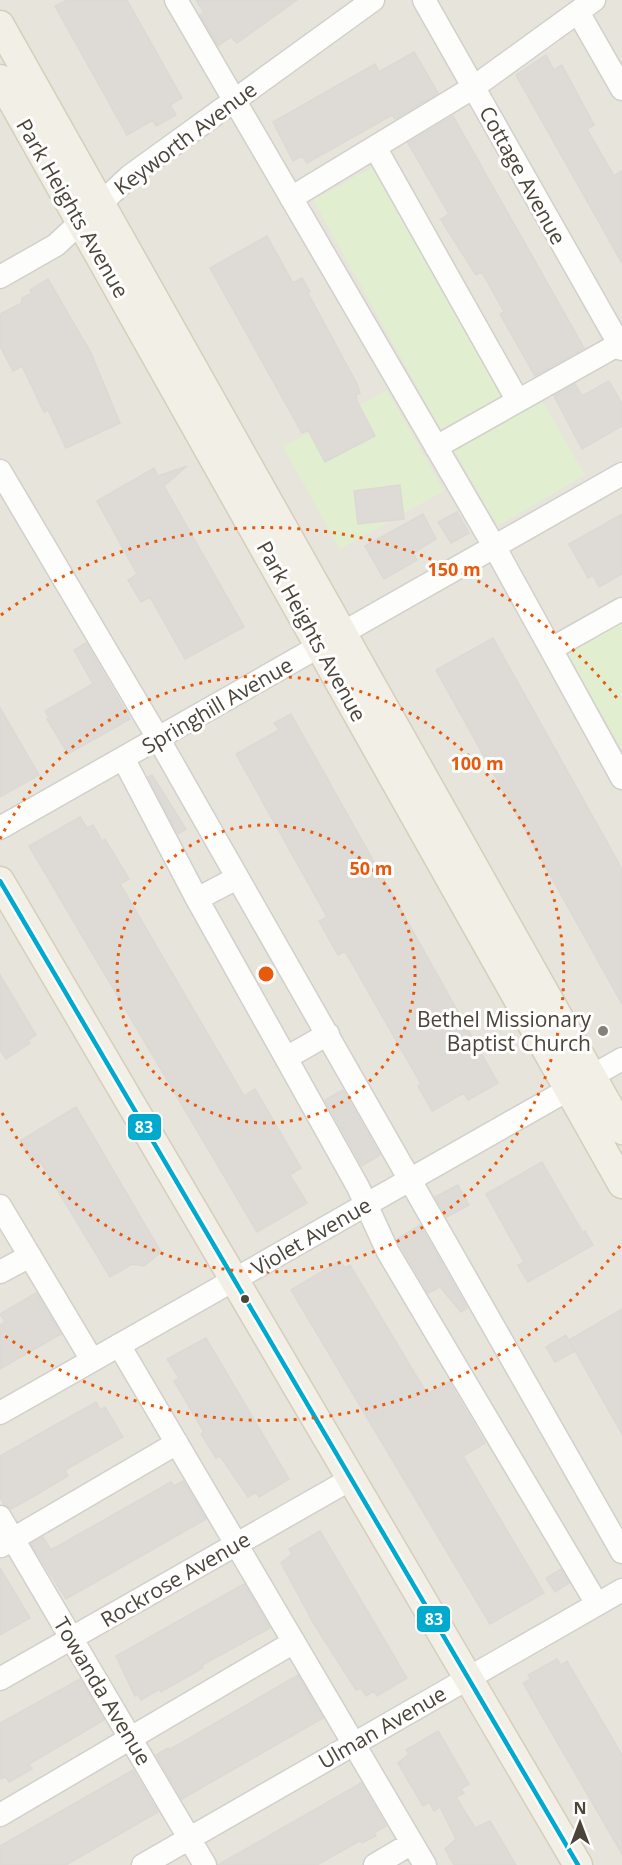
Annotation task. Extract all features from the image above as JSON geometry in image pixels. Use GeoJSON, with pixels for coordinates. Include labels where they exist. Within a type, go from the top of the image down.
{"type":"FeatureCollection","features":[{"type":"Feature","properties":{"kind":"main road","name":"Park Heights Avenue"},"geometry":{"type":"LineString","coordinates":[[0,25],[102,201],[331,640]]}},
{"type":"Feature","properties":{"kind":"main road","name":"Park Heights Avenue"},"geometry":{"type":"LineString","coordinates":[[0,79],[82,223],[331,640],[580,1083],[622,1184]]}},
{"type":"Feature","properties":{"kind":"main road"},"geometry":{"type":"LineString","coordinates":[[0,881],[351,1479],[470,1677],[578,1865]]}},
{"type":"Feature","properties":{"kind":"main road","name":"Park Heights Avenue"},"geometry":{"type":"LineString","coordinates":[[580,1083],[622,1130]]}},
{"type":"Feature","properties":{"kind":"street"},"geometry":{"type":"LineString","coordinates":[[176,0],[494,546],[622,777]]}},
{"type":"Feature","properties":{"kind":"street","name":"Keyworth Avenue"},"geometry":{"type":"LineString","coordinates":[[0,277],[56,245],[130,176],[373,0]]}},
{"type":"Feature","properties":{"kind":"street","name":"Cottage Avenue"},"geometry":{"type":"LineString","coordinates":[[424,0],[620,347]]}},
{"type":"Feature","properties":{"kind":"street"},"geometry":{"type":"LineString","coordinates":[[291,198],[474,87],[586,6],[622,89]]}},
{"type":"Feature","properties":{"kind":"street"},"geometry":{"type":"LineString","coordinates":[[375,147],[518,401]]}},
{"type":"Feature","properties":{"kind":"street"},"geometry":{"type":"LineString","coordinates":[[436,447],[620,347]]}},
{"type":"Feature","properties":{"kind":"street"},"geometry":{"type":"LineString","coordinates":[[0,471],[158,738],[622,1552]]}},
{"type":"Feature","properties":{"kind":"street","name":"Springhill Avenue"},"geometry":{"type":"LineString","coordinates":[[0,828],[622,474]]}},
{"type":"Feature","properties":{"kind":"street"},"geometry":{"type":"LineString","coordinates":[[551,649],[622,609]]}},
{"type":"Feature","properties":{"kind":"street"},"geometry":{"type":"LineString","coordinates":[[123,758],[197,899],[366,1204],[388,1252],[597,1604]]}},
{"type":"Feature","properties":{"kind":"street"},"geometry":{"type":"LineString","coordinates":[[197,899],[237,878]]}},
{"type":"Feature","properties":{"kind":"street"},"geometry":{"type":"LineString","coordinates":[[286,1058],[328,1034]]}},
{"type":"Feature","properties":{"kind":"street","name":"Violet Avenue"},"geometry":{"type":"LineString","coordinates":[[0,1413],[622,1059]]}},
{"type":"Feature","properties":{"kind":"street"},"geometry":{"type":"LineString","coordinates":[[0,1206],[92,1360]]}},
{"type":"Feature","properties":{"kind":"street"},"geometry":{"type":"LineString","coordinates":[[0,1272],[30,1256]]}},
{"type":"Feature","properties":{"kind":"street"},"geometry":{"type":"LineString","coordinates":[[119,1345],[425,1865]]}},
{"type":"Feature","properties":{"kind":"street"},"geometry":{"type":"LineString","coordinates":[[7,1543],[177,1443]]}},
{"type":"Feature","properties":{"kind":"street","name":"Rockrose Avenue"},"geometry":{"type":"LineString","coordinates":[[0,1679],[351,1479]]}},
{"type":"Feature","properties":{"kind":"street","name":"Towanda Avenue"},"geometry":{"type":"LineString","coordinates":[[0,1517],[7,1543],[72,1637],[205,1865]]}},
{"type":"Feature","properties":{"kind":"street","name":"Ulman Avenue"},"geometry":{"type":"LineString","coordinates":[[143,1865],[622,1590]]}},
{"type":"Feature","properties":{"kind":"street"},"geometry":{"type":"LineString","coordinates":[[0,1815],[294,1642]]}},
{"type":"Feature","properties":{"kind":"street"},"geometry":{"type":"LineString","coordinates":[[375,1865],[412,1844]]}},
{"type":"Feature","properties":{"kind":"shaded area"},"geometry":{"type":"Polygon","coordinates":[[[0,0],[622,0],[622,1865],[0,1865],[0,0]]]}},
{"type":"Feature","properties":{"kind":"green space"},"geometry":{"type":"Polygon","coordinates":[[[377,165],[506,398],[443,433],[313,200],[377,165]]]}},
{"type":"Feature","properties":{"kind":"green space"},"geometry":{"type":"Polygon","coordinates":[[[387,390],[444,491],[340,549],[283,447],[387,390]]]}},
{"type":"Feature","properties":{"kind":"green space"},"geometry":{"type":"Polygon","coordinates":[[[541,399],[585,475],[498,526],[454,450],[541,399]]]}},
{"type":"Feature","properties":{"kind":"green space"},"geometry":{"type":"Polygon","coordinates":[[[622,617],[622,750],[565,649],[622,617]]]}},
{"type":"Feature","properties":{"kind":"building"},"geometry":{"type":"Polygon","coordinates":[[[67,0],[127,0],[182,98],[170,105],[176,115],[156,126],[153,120],[127,135],[55,6],[67,0]]]}},
{"type":"Feature","properties":{"kind":"building"},"geometry":{"type":"Polygon","coordinates":[[[196,0],[297,0],[237,43],[231,37],[218,46],[200,15],[204,12],[196,0]]]}},
{"type":"Feature","properties":{"kind":"building"},"geometry":{"type":"Polygon","coordinates":[[[414,52],[438,93],[395,119],[392,115],[307,163],[302,156],[293,161],[273,122],[375,64],[379,72],[414,52]]]}},
{"type":"Feature","properties":{"kind":"building"},"geometry":{"type":"Polygon","coordinates":[[[546,55],[554,70],[562,65],[594,125],[587,129],[614,176],[622,171],[622,263],[516,75],[546,55]]]}},
{"type":"Feature","properties":{"kind":"building"},"geometry":{"type":"Polygon","coordinates":[[[453,116],[584,348],[535,376],[500,314],[504,312],[482,272],[476,275],[441,219],[449,214],[408,143],[453,116]]]}},
{"type":"Feature","properties":{"kind":"building"},"geometry":{"type":"Polygon","coordinates":[[[267,236],[293,283],[302,278],[310,292],[308,293],[357,384],[360,393],[356,395],[357,401],[375,436],[325,462],[308,430],[302,433],[210,268],[267,236]]]}},
{"type":"Feature","properties":{"kind":"building"},"geometry":{"type":"Polygon","coordinates":[[[48,279],[91,353],[120,423],[66,448],[48,410],[44,412],[22,366],[13,371],[0,346],[0,314],[22,303],[22,298],[32,293],[30,290],[48,279]]]}},
{"type":"Feature","properties":{"kind":"building"},"geometry":{"type":"Polygon","coordinates":[[[609,381],[622,404],[622,426],[582,449],[554,396],[575,384],[582,396],[609,381]]]}},
{"type":"Feature","properties":{"kind":"building"},"geometry":{"type":"Polygon","coordinates":[[[187,466],[164,486],[244,627],[185,659],[150,597],[141,602],[128,580],[137,574],[97,501],[154,468],[158,476],[187,466]]]}},
{"type":"Feature","properties":{"kind":"building"},"geometry":{"type":"Polygon","coordinates":[[[400,485],[404,519],[358,524],[354,491],[400,485]]]}},
{"type":"Feature","properties":{"kind":"building"},"geometry":{"type":"Polygon","coordinates":[[[457,512],[469,533],[451,543],[438,522],[457,512]]]}},
{"type":"Feature","properties":{"kind":"building"},"geometry":{"type":"Polygon","coordinates":[[[423,514],[436,539],[413,553],[417,560],[384,579],[365,546],[423,514]]]}},
{"type":"Feature","properties":{"kind":"building"},"geometry":{"type":"Polygon","coordinates":[[[622,514],[622,574],[599,587],[593,575],[588,578],[569,544],[622,514]]]}},
{"type":"Feature","properties":{"kind":"building"},"geometry":{"type":"Polygon","coordinates":[[[493,638],[622,869],[622,1004],[436,670],[493,638]]]}},
{"type":"Feature","properties":{"kind":"building"},"geometry":{"type":"Polygon","coordinates":[[[86,643],[130,719],[68,754],[47,719],[49,718],[45,711],[93,684],[74,650],[86,643]]]}},
{"type":"Feature","properties":{"kind":"building"},"geometry":{"type":"Polygon","coordinates":[[[0,708],[39,775],[0,797],[0,708]]]}},
{"type":"Feature","properties":{"kind":"building"},"geometry":{"type":"Polygon","coordinates":[[[291,714],[498,1083],[468,1100],[464,1093],[432,1111],[418,1086],[421,1084],[345,951],[338,955],[319,921],[327,917],[236,754],[279,730],[274,723],[291,714]]]}},
{"type":"Feature","properties":{"kind":"building"},"geometry":{"type":"Polygon","coordinates":[[[152,775],[186,829],[178,834],[148,777],[152,775]]]}},
{"type":"Feature","properties":{"kind":"building"},"geometry":{"type":"Polygon","coordinates":[[[80,817],[87,828],[93,825],[102,841],[105,839],[129,879],[120,884],[244,1096],[255,1089],[301,1168],[290,1175],[307,1203],[257,1232],[29,846],[80,817]]]}},
{"type":"Feature","properties":{"kind":"building"},"geometry":{"type":"Polygon","coordinates":[[[0,975],[36,1035],[28,1040],[30,1043],[6,1059],[0,1050],[0,975]]]}},
{"type":"Feature","properties":{"kind":"building"},"geometry":{"type":"Polygon","coordinates":[[[343,1090],[380,1155],[362,1166],[325,1100],[343,1090]]]}},
{"type":"Feature","properties":{"kind":"building"},"geometry":{"type":"Polygon","coordinates":[[[76,1107],[161,1252],[144,1266],[132,1264],[110,1277],[40,1161],[34,1164],[20,1141],[76,1107]]]}},
{"type":"Feature","properties":{"kind":"building"},"geometry":{"type":"Polygon","coordinates":[[[542,1162],[583,1233],[585,1231],[593,1245],[528,1282],[518,1265],[524,1262],[486,1194],[542,1162]]]}},
{"type":"Feature","properties":{"kind":"building"},"geometry":{"type":"Polygon","coordinates":[[[458,1185],[469,1205],[447,1217],[435,1197],[458,1185]]]}},
{"type":"Feature","properties":{"kind":"building"},"geometry":{"type":"Polygon","coordinates":[[[420,1225],[467,1308],[461,1312],[440,1287],[428,1293],[397,1239],[420,1225]]]}},
{"type":"Feature","properties":{"kind":"building"},"geometry":{"type":"Polygon","coordinates":[[[340,1261],[345,1268],[350,1265],[427,1394],[449,1382],[485,1443],[463,1456],[544,1593],[490,1624],[291,1290],[340,1261]]]}},
{"type":"Feature","properties":{"kind":"building"},"geometry":{"type":"Polygon","coordinates":[[[36,1293],[61,1334],[0,1369],[0,1325],[5,1322],[0,1314],[36,1293]]]}},
{"type":"Feature","properties":{"kind":"building"},"geometry":{"type":"Polygon","coordinates":[[[622,1309],[622,1434],[569,1340],[622,1309]]]}},
{"type":"Feature","properties":{"kind":"building"},"geometry":{"type":"Polygon","coordinates":[[[566,1335],[575,1351],[555,1362],[546,1347],[566,1335]]]}},
{"type":"Feature","properties":{"kind":"building"},"geometry":{"type":"Polygon","coordinates":[[[206,1338],[289,1479],[259,1497],[256,1492],[248,1497],[220,1456],[216,1458],[201,1434],[204,1432],[174,1381],[179,1378],[167,1359],[206,1338]]]}},
{"type":"Feature","properties":{"kind":"building"},"geometry":{"type":"Polygon","coordinates":[[[96,1402],[100,1410],[105,1407],[123,1437],[65,1470],[68,1476],[29,1499],[11,1509],[4,1505],[0,1497],[0,1456],[96,1402]]]}},
{"type":"Feature","properties":{"kind":"building"},"geometry":{"type":"Polygon","coordinates":[[[183,1481],[206,1519],[66,1599],[31,1544],[43,1537],[51,1550],[171,1482],[174,1486],[183,1481]]]}},
{"type":"Feature","properties":{"kind":"building"},"geometry":{"type":"Polygon","coordinates":[[[320,1531],[407,1678],[377,1696],[374,1691],[366,1696],[361,1688],[356,1690],[314,1624],[281,1563],[292,1554],[289,1549],[320,1531]]]}},
{"type":"Feature","properties":{"kind":"building"},"geometry":{"type":"Polygon","coordinates":[[[0,1568],[30,1618],[0,1635],[0,1568]]]}},
{"type":"Feature","properties":{"kind":"building"},"geometry":{"type":"Polygon","coordinates":[[[561,1569],[569,1583],[555,1592],[546,1578],[561,1569]]]}},
{"type":"Feature","properties":{"kind":"building"},"geometry":{"type":"Polygon","coordinates":[[[244,1584],[270,1628],[202,1665],[203,1668],[161,1692],[160,1689],[141,1700],[138,1695],[135,1696],[116,1656],[244,1584]]]}},
{"type":"Feature","properties":{"kind":"building"},"geometry":{"type":"Polygon","coordinates":[[[557,1659],[561,1665],[567,1661],[622,1755],[622,1854],[523,1683],[531,1679],[528,1675],[557,1659]]]}},
{"type":"Feature","properties":{"kind":"building"},"geometry":{"type":"Polygon","coordinates":[[[298,1675],[323,1718],[182,1799],[156,1755],[168,1748],[169,1750],[298,1675]]]}},
{"type":"Feature","properties":{"kind":"building"},"geometry":{"type":"Polygon","coordinates":[[[80,1679],[104,1720],[29,1764],[32,1769],[9,1782],[6,1777],[0,1779],[0,1723],[80,1679]]]}},
{"type":"Feature","properties":{"kind":"building"},"geometry":{"type":"Polygon","coordinates":[[[438,1731],[469,1784],[461,1789],[464,1793],[456,1797],[475,1828],[490,1821],[516,1865],[454,1865],[445,1849],[456,1839],[440,1807],[434,1811],[429,1802],[423,1806],[398,1763],[409,1754],[406,1750],[438,1731]]]}},
{"type":"Feature","properties":{"kind":"building"},"geometry":{"type":"Polygon","coordinates":[[[133,1770],[158,1812],[66,1865],[0,1865],[0,1846],[133,1770]]]}},
{"type":"Feature","properties":{"kind":"building"},"geometry":{"type":"Polygon","coordinates":[[[361,1783],[386,1826],[374,1833],[376,1836],[362,1843],[361,1840],[317,1865],[218,1865],[361,1783]]]}},
{"type":"Feature","properties":{"kind":"transit line","name":"83"},"geometry":{"type":"LineString","coordinates":[[0,881],[578,1865]]}},
{"type":"Feature","properties":{"kind":"place","name":"Bethel Missionary Baptist Church"},"geometry":{"type":"Point","coordinates":[603,1031]}}]}
